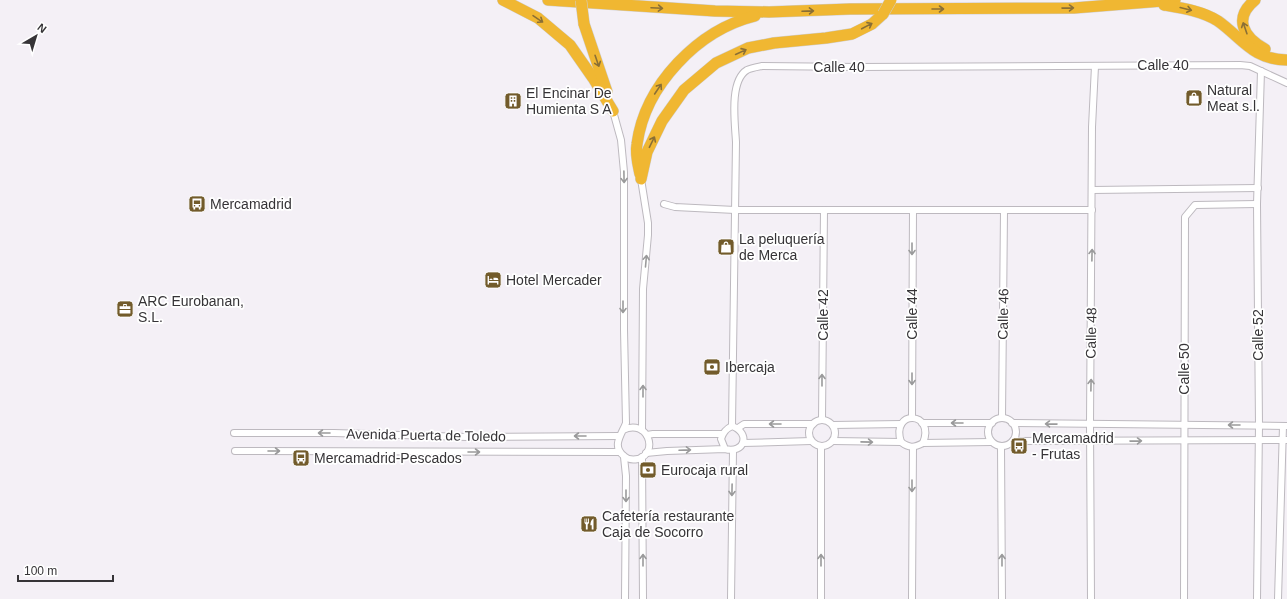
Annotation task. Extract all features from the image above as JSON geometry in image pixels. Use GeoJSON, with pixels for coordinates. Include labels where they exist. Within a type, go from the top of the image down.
{"type":"FeatureCollection","features":[{"type":"Feature","properties":{"kind":"highway"},"geometry":{"type":"LineString","coordinates":[[503,0],[538,18],[570,45],[593,78],[613,111]]}},
{"type":"Feature","properties":{"kind":"highway"},"geometry":{"type":"LineString","coordinates":[[548,0],[707,11],[769,12],[850,9],[1067,8],[1175,0]]}},
{"type":"Feature","properties":{"kind":"highway"},"geometry":{"type":"LineString","coordinates":[[581,0],[584,24],[613,111]]}},
{"type":"Feature","properties":{"kind":"highway"},"geometry":{"type":"LineString","coordinates":[[641,179],[647,152],[662,121],[684,90],[716,63],[748,48],[774,43],[852,34],[872,24],[883,14],[891,0]]}},
{"type":"Feature","properties":{"kind":"highway"},"geometry":{"type":"LineString","coordinates":[[1255,0],[1246,7],[1242,17],[1244,27],[1248,35],[1255,44],[1280,53],[1287,53]]}},
{"type":"Feature","properties":{"kind":"highway"},"geometry":{"type":"LineString","coordinates":[[1148,2],[1188,9],[1217,21],[1246,46],[1260,54],[1280,60],[1287,60]]}},
{"type":"Feature","properties":{"kind":"highway"},"geometry":{"type":"LineString","coordinates":[[641,179],[637,161],[636,145],[642,121],[652,98],[669,72],[688,53],[712,34],[739,20],[769,12]]}},
{"type":"Feature","properties":{"kind":"street","name":"Calle 40"},"geometry":{"type":"LineString","coordinates":[[735,427],[735,98],[737,81],[746,70],[762,66],[1240,65],[1250,66],[1287,83]]}},
{"type":"Feature","properties":{"kind":"street","name":"Calle 48"},"geometry":{"type":"LineString","coordinates":[[1091,599],[1090,424],[1092,128],[1095,66]]}},
{"type":"Feature","properties":{"kind":"street","name":"Calle 52"},"geometry":{"type":"LineString","coordinates":[[1257,599],[1259,425],[1257,204],[1261,71]]}},
{"type":"Feature","properties":{"kind":"street"},"geometry":{"type":"LineString","coordinates":[[613,111],[621,140],[624,172],[626,423],[617,443],[619,452],[624,457],[629,460],[637,460],[644,455],[649,448],[649,440],[647,435],[642,430],[635,427],[623,430]]}},
{"type":"Feature","properties":{"kind":"street"},"geometry":{"type":"LineString","coordinates":[[641,179],[648,224],[643,289],[642,430]]}},
{"type":"Feature","properties":{"kind":"street"},"geometry":{"type":"LineString","coordinates":[[1092,190],[1258,188]]}},
{"type":"Feature","properties":{"kind":"street"},"geometry":{"type":"LineString","coordinates":[[664,204],[675,207],[735,210],[1092,210]]}},
{"type":"Feature","properties":{"kind":"street","name":"Calle 50"},"geometry":{"type":"LineString","coordinates":[[1184,599],[1185,217],[1195,205],[1257,204]]}},
{"type":"Feature","properties":{"kind":"street","name":"Calle 42"},"geometry":{"type":"LineString","coordinates":[[822,419],[824,210]]}},
{"type":"Feature","properties":{"kind":"street","name":"Calle 44"},"geometry":{"type":"LineString","coordinates":[[912,418],[913,210]]}},
{"type":"Feature","properties":{"kind":"street","name":"Calle 46"},"geometry":{"type":"LineString","coordinates":[[1002,418],[1004,211]]}},
{"type":"Feature","properties":{"kind":"street"},"geometry":{"type":"LineString","coordinates":[[922,443],[926,430],[922,423],[918,419],[912,418],[905,420],[901,424],[898,434],[901,442],[906,446],[912,447],[922,443],[991,442],[1001,447],[1007,446],[1013,441],[1015,435],[1012,423],[1008,419],[995,419],[992,423],[988,429],[988,436],[991,442]]}},
{"type":"Feature","properties":{"kind":"street"},"geometry":{"type":"LineString","coordinates":[[822,419],[828,420],[833,425],[835,435],[828,445],[822,446],[816,445],[811,441],[809,430],[817,420],[822,419]]}},
{"type":"Feature","properties":{"kind":"street"},"geometry":{"type":"LineString","coordinates":[[922,423],[992,423]]}},
{"type":"Feature","properties":{"kind":"street"},"geometry":{"type":"LineString","coordinates":[[1012,423],[1285,426],[1278,599]]}},
{"type":"Feature","properties":{"kind":"street"},"geometry":{"type":"LineString","coordinates":[[725,449],[721,439],[722,434],[726,429],[744,424],[813,424]]}},
{"type":"Feature","properties":{"kind":"street"},"geometry":{"type":"LineString","coordinates":[[833,425],[901,424]]}},
{"type":"Feature","properties":{"kind":"street"},"geometry":{"type":"LineString","coordinates":[[644,455],[667,450],[725,449],[733,451],[739,448],[743,443],[744,437],[735,427]]}},
{"type":"Feature","properties":{"kind":"street","name":"Avenida Puerta de Toledo"},"geometry":{"type":"LineString","coordinates":[[234,433],[334,433],[467,437],[619,436]]}},
{"type":"Feature","properties":{"kind":"street"},"geometry":{"type":"LineString","coordinates":[[647,435],[722,434]]}},
{"type":"Feature","properties":{"kind":"street"},"geometry":{"type":"LineString","coordinates":[[1013,441],[1285,440]]}},
{"type":"Feature","properties":{"kind":"street"},"geometry":{"type":"LineString","coordinates":[[743,443],[811,441]]}},
{"type":"Feature","properties":{"kind":"street"},"geometry":{"type":"LineString","coordinates":[[832,441],[901,442]]}},
{"type":"Feature","properties":{"kind":"street"},"geometry":{"type":"LineString","coordinates":[[821,599],[822,446]]}},
{"type":"Feature","properties":{"kind":"street"},"geometry":{"type":"LineString","coordinates":[[912,447],[912,599]]}},
{"type":"Feature","properties":{"kind":"street"},"geometry":{"type":"LineString","coordinates":[[1001,447],[1002,599]]}},
{"type":"Feature","properties":{"kind":"street","name":"Avenida Puerta de Toledo"},"geometry":{"type":"LineString","coordinates":[[235,451],[619,452]]}},
{"type":"Feature","properties":{"kind":"street"},"geometry":{"type":"LineString","coordinates":[[731,599],[733,451]]}},
{"type":"Feature","properties":{"kind":"street"},"geometry":{"type":"LineString","coordinates":[[643,599],[644,455]]}},
{"type":"Feature","properties":{"kind":"street"},"geometry":{"type":"LineString","coordinates":[[624,457],[626,476],[625,599]]}},
{"type":"Feature","properties":{"kind":"place","name":"Natural Meat s.l."},"geometry":{"type":"Point","coordinates":[1194,98]}},
{"type":"Feature","properties":{"kind":"place","name":"El Encinar De Humienta S A"},"geometry":{"type":"Point","coordinates":[513,101]}},
{"type":"Feature","properties":{"kind":"place","name":"Mercamadrid"},"geometry":{"type":"Point","coordinates":[197,204]}},
{"type":"Feature","properties":{"kind":"place","name":"La peluquería de Merca"},"geometry":{"type":"Point","coordinates":[726,247]}},
{"type":"Feature","properties":{"kind":"place","name":"Hotel Mercader"},"geometry":{"type":"Point","coordinates":[493,280]}},
{"type":"Feature","properties":{"kind":"place","name":"ARC Eurobanan, S.L."},"geometry":{"type":"Point","coordinates":[125,309]}},
{"type":"Feature","properties":{"kind":"place","name":"Ibercaja"},"geometry":{"type":"Point","coordinates":[712,367]}},
{"type":"Feature","properties":{"kind":"place","name":"Mercamadrid - Frutas"},"geometry":{"type":"Point","coordinates":[1019,446]}},
{"type":"Feature","properties":{"kind":"place","name":"Mercamadrid-Pescados"},"geometry":{"type":"Point","coordinates":[301,458]}},
{"type":"Feature","properties":{"kind":"place","name":"Eurocaja rural"},"geometry":{"type":"Point","coordinates":[648,470]}},
{"type":"Feature","properties":{"kind":"place","name":"Cafetería restaurante Caja de Socorro"},"geometry":{"type":"Point","coordinates":[589,524]}}]}
